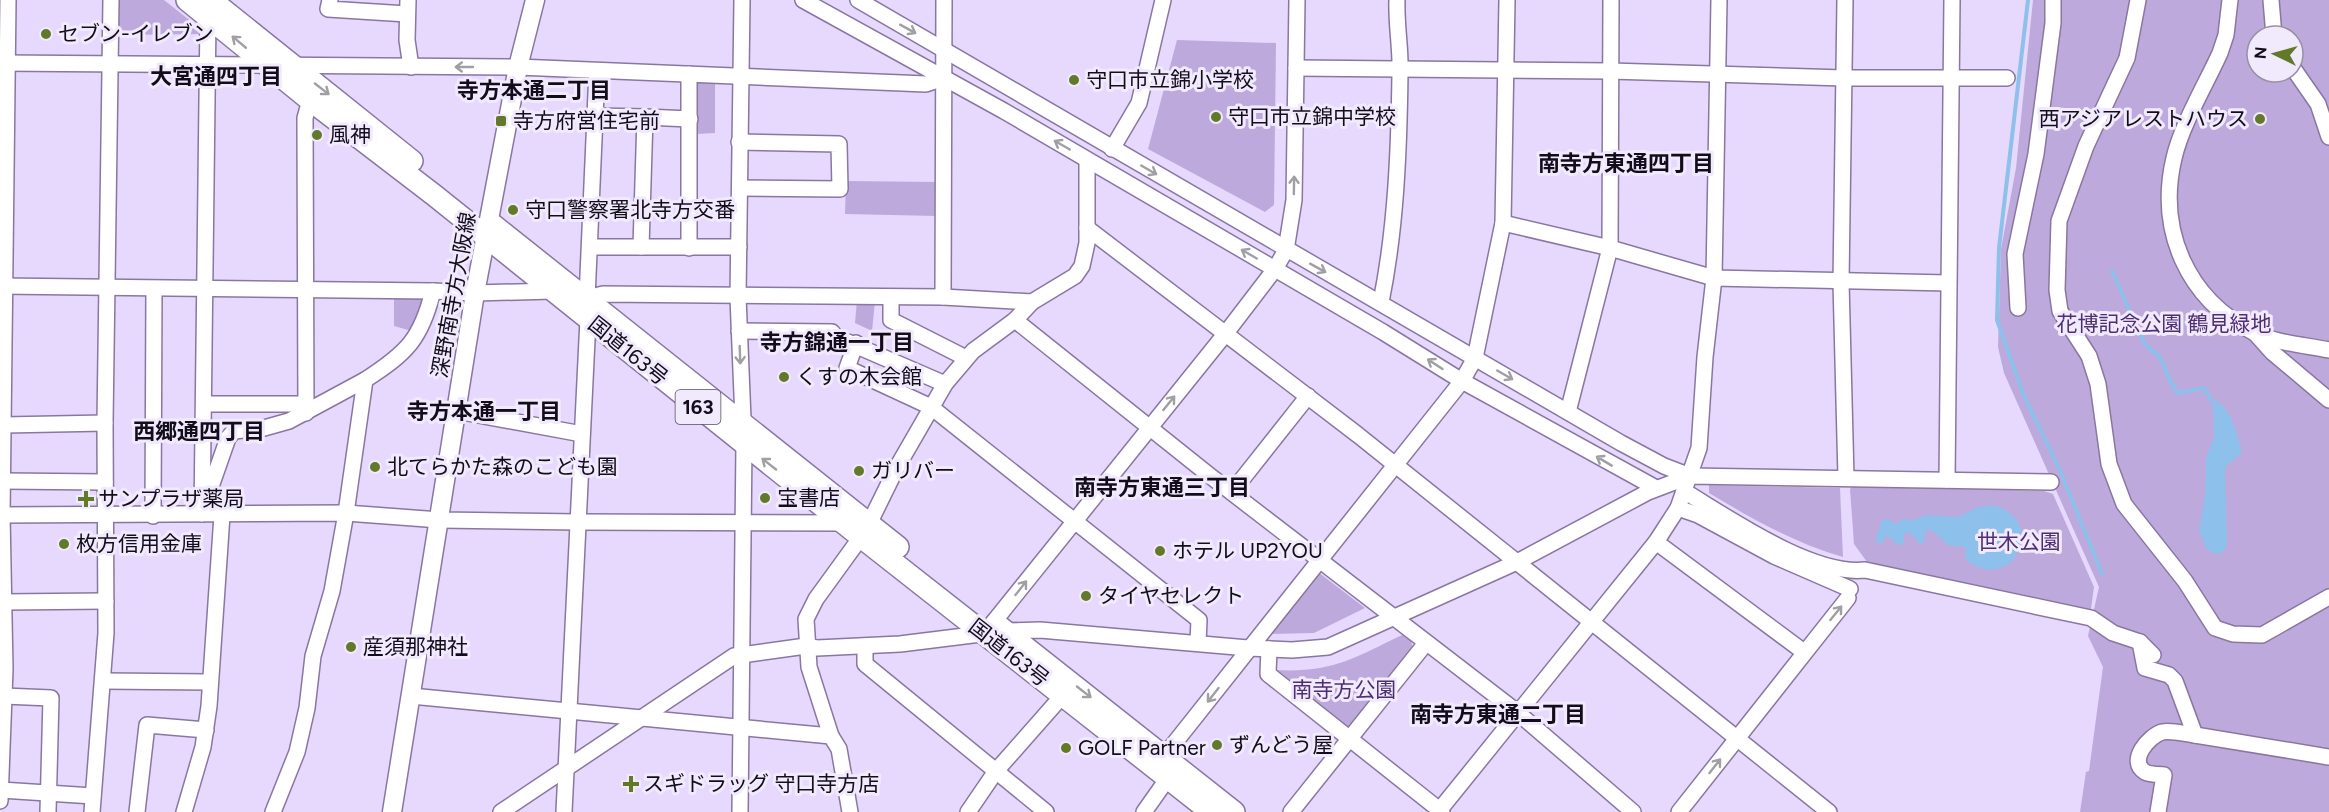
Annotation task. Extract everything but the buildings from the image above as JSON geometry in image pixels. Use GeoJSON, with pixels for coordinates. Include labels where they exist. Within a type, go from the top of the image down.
{"type":"FeatureCollection","features":[{"type":"Feature","properties":{"kind":"highway","name":"国道163号"},"geometry":{"type":"LineString","coordinates":[[187,0],[210,8],[291,64],[488,230],[587,309],[744,444],[843,523],[865,530]]}},
{"type":"Feature","properties":{"kind":"highway","name":"国道163号"},"geometry":{"type":"LineString","coordinates":[[210,8],[266,64],[310,100],[488,230],[553,291],[587,309],[742,422],[865,530],[1166,755],[1234,812]]}},
{"type":"Feature","properties":{"kind":"highway","name":"国道163号"},"geometry":{"type":"LineString","coordinates":[[995,629],[1063,695],[1211,812]]}},
{"type":"Feature","properties":{"kind":"main road","name":"深野南寺方大阪線"},"geometry":{"type":"LineString","coordinates":[[392,812],[475,293],[518,67],[535,0]]}},
{"type":"Feature","properties":{"kind":"street"},"geometry":{"type":"LineString","coordinates":[[0,801],[4,696],[1,515],[4,425],[4,63],[8,0]]}},
{"type":"Feature","properties":{"kind":"street"},"geometry":{"type":"LineString","coordinates":[[1,790],[49,794],[93,804],[103,681],[106,601],[106,286],[111,0]]}},
{"type":"Feature","properties":{"kind":"street"},"geometry":{"type":"LineString","coordinates":[[330,0],[328,9],[407,7],[411,67]]}},
{"type":"Feature","properties":{"kind":"street"},"geometry":{"type":"LineString","coordinates":[[740,812],[744,444],[738,297],[742,0]]}},
{"type":"Feature","properties":{"kind":"street"},"geometry":{"type":"LineString","coordinates":[[803,0],[1087,159],[1462,381],[1656,488]]}},
{"type":"Feature","properties":{"kind":"street"},"geometry":{"type":"LineString","coordinates":[[858,0],[1568,412],[1664,466],[1690,476]]}},
{"type":"Feature","properties":{"kind":"street"},"geometry":{"type":"LineString","coordinates":[[944,0],[944,297]]}},
{"type":"Feature","properties":{"kind":"street"},"geometry":{"type":"LineString","coordinates":[[1112,149],[1139,103],[1163,0]]}},
{"type":"Feature","properties":{"kind":"street"},"geometry":{"type":"LineString","coordinates":[[995,629],[1075,520],[1275,270],[1286,250],[1294,200],[1297,0]]}},
{"type":"Feature","properties":{"kind":"street"},"geometry":{"type":"LineString","coordinates":[[1381,302],[1392,251],[1400,70],[1396,25],[1397,0]]}},
{"type":"Feature","properties":{"kind":"street"},"geometry":{"type":"LineString","coordinates":[[1144,812],[1168,778],[1166,755],[1248,648],[1462,381],[1475,358],[1503,223],[1507,0]]}},
{"type":"Feature","properties":{"kind":"street"},"geometry":{"type":"LineString","coordinates":[[1568,412],[1610,248],[1611,0]]}},
{"type":"Feature","properties":{"kind":"street"},"geometry":{"type":"LineString","coordinates":[[1269,649],[1268,674],[1440,811],[1517,712],[1656,542],[1678,508],[1699,448],[1705,357],[1714,278],[1719,0]]}},
{"type":"Feature","properties":{"kind":"street"},"geometry":{"type":"LineString","coordinates":[[1845,0],[1841,282],[1846,478]]}},
{"type":"Feature","properties":{"kind":"street"},"geometry":{"type":"LineString","coordinates":[[1947,480],[1952,0]]}},
{"type":"Feature","properties":{"kind":"street"},"geometry":{"type":"LineString","coordinates":[[2018,308],[2015,254],[2036,154],[2053,22],[2053,0]]}},
{"type":"Feature","properties":{"kind":"street"},"geometry":{"type":"LineString","coordinates":[[2138,0],[2127,58],[2086,146],[2059,221],[2055,278],[2060,311],[2089,356],[2098,384],[2109,464],[2124,504],[2185,581],[2215,628],[2233,634],[2262,635],[2329,597]]}},
{"type":"Feature","properties":{"kind":"street"},"geometry":{"type":"LineString","coordinates":[[2230,0],[2226,35],[2220,53],[2174,159],[2170,199],[2179,252],[2196,286],[2216,307],[2255,333],[2272,352],[2329,400]]}},
{"type":"Feature","properties":{"kind":"street"},"geometry":{"type":"LineString","coordinates":[[2271,0],[2273,24]]}},
{"type":"Feature","properties":{"kind":"street"},"geometry":{"type":"LineString","coordinates":[[202,514],[206,65],[210,8]]}},
{"type":"Feature","properties":{"kind":"street"},"geometry":{"type":"LineString","coordinates":[[4,63],[518,67],[926,84],[944,78]]}},
{"type":"Feature","properties":{"kind":"street"},"geometry":{"type":"LineString","coordinates":[[1296,68],[1610,71],[1844,78],[2007,78]]}},
{"type":"Feature","properties":{"kind":"street"},"geometry":{"type":"LineString","coordinates":[[564,812],[597,116],[597,71]]}},
{"type":"Feature","properties":{"kind":"street"},"geometry":{"type":"LineString","coordinates":[[689,74],[689,248]]}},
{"type":"Feature","properties":{"kind":"street"},"geometry":{"type":"LineString","coordinates":[[2304,84],[2318,104],[2329,137]]}},
{"type":"Feature","properties":{"kind":"street"},"geometry":{"type":"LineString","coordinates":[[306,409],[304,118],[310,100]]}},
{"type":"Feature","properties":{"kind":"street"},"geometry":{"type":"LineString","coordinates":[[597,116],[690,119]]}},
{"type":"Feature","properties":{"kind":"street"},"geometry":{"type":"LineString","coordinates":[[641,246],[645,117]]}},
{"type":"Feature","properties":{"kind":"street"},"geometry":{"type":"LineString","coordinates":[[739,142],[839,144],[840,189],[741,188]]}},
{"type":"Feature","properties":{"kind":"street"},"geometry":{"type":"LineString","coordinates":[[850,812],[839,749],[831,736],[809,667],[806,619],[816,599],[865,530],[945,384],[966,358],[1015,320],[1032,302],[1075,276],[1082,266],[1087,243],[1087,159]]}},
{"type":"Feature","properties":{"kind":"street"},"geometry":{"type":"LineString","coordinates":[[1503,223],[1610,248],[1714,278],[1948,283]]}},
{"type":"Feature","properties":{"kind":"street"},"geometry":{"type":"LineString","coordinates":[[1087,228],[1308,396],[1516,562],[1592,619],[1829,812]]}},
{"type":"Feature","properties":{"kind":"street"},"geometry":{"type":"LineString","coordinates":[[590,247],[739,247]]}},
{"type":"Feature","properties":{"kind":"street"},"geometry":{"type":"LineString","coordinates":[[3,286],[475,293],[553,291]]}},
{"type":"Feature","properties":{"kind":"street"},"geometry":{"type":"LineString","coordinates":[[153,516],[154,289]]}},
{"type":"Feature","properties":{"kind":"street"},"geometry":{"type":"LineString","coordinates":[[202,514],[219,460],[228,438],[234,431],[276,426],[365,380],[395,359],[421,331],[433,291]]}},
{"type":"Feature","properties":{"kind":"street"},"geometry":{"type":"LineString","coordinates":[[587,309],[603,294],[738,297],[944,297],[1032,302]]}},
{"type":"Feature","properties":{"kind":"street"},"geometry":{"type":"LineString","coordinates":[[891,297],[891,320],[966,358]]}},
{"type":"Feature","properties":{"kind":"street"},"geometry":{"type":"LineString","coordinates":[[1015,320],[1318,560],[1517,712],[1634,812]]}},
{"type":"Feature","properties":{"kind":"street"},"geometry":{"type":"LineString","coordinates":[[739,331],[832,332],[836,337],[856,343],[945,384]]}},
{"type":"Feature","properties":{"kind":"street"},"geometry":{"type":"LineString","coordinates":[[2255,333],[2329,350]]}},
{"type":"Feature","properties":{"kind":"street"},"geometry":{"type":"LineString","coordinates":[[856,343],[847,368],[931,407],[1075,520],[1199,620],[1198,644]]}},
{"type":"Feature","properties":{"kind":"street"},"geometry":{"type":"LineString","coordinates":[[273,812],[300,741],[307,708],[313,656],[332,591],[365,380]]}},
{"type":"Feature","properties":{"kind":"street"},"geometry":{"type":"LineString","coordinates":[[1232,492],[1308,396]]}},
{"type":"Feature","properties":{"kind":"street"},"geometry":{"type":"LineString","coordinates":[[204,404],[306,409]]}},
{"type":"Feature","properties":{"kind":"street"},"geometry":{"type":"LineString","coordinates":[[457,411],[582,434]]}},
{"type":"Feature","properties":{"kind":"street"},"geometry":{"type":"LineString","coordinates":[[4,425],[105,423]]}},
{"type":"Feature","properties":{"kind":"street"},"geometry":{"type":"LineString","coordinates":[[501,812],[741,654],[806,646],[817,648],[865,646],[995,629],[1040,630],[1248,648],[1328,647],[1516,562],[1656,488],[1690,476],[2051,482]]}},
{"type":"Feature","properties":{"kind":"street"},"geometry":{"type":"LineString","coordinates":[[3,481],[105,482]]}},
{"type":"Feature","properties":{"kind":"street"},"geometry":{"type":"LineString","coordinates":[[1684,491],[1776,545],[1822,564],[1851,572],[1865,570],[2091,618],[2113,633],[2140,642],[2153,655]]}},
{"type":"Feature","properties":{"kind":"street"},"geometry":{"type":"LineString","coordinates":[[1678,508],[1698,515],[1849,593],[1679,812]]}},
{"type":"Feature","properties":{"kind":"street"},"geometry":{"type":"LineString","coordinates":[[1,515],[153,516],[346,513],[440,520],[843,523]]}},
{"type":"Feature","properties":{"kind":"street"},"geometry":{"type":"LineString","coordinates":[[184,812],[206,730],[222,515]]}},
{"type":"Feature","properties":{"kind":"street"},"geometry":{"type":"LineString","coordinates":[[1656,542],[1804,652]]}},
{"type":"Feature","properties":{"kind":"street"},"geometry":{"type":"LineString","coordinates":[[4,602],[106,601]]}},
{"type":"Feature","properties":{"kind":"street"},"geometry":{"type":"LineString","coordinates":[[2140,642],[2145,668],[2169,675],[2177,683],[2195,735]]}},
{"type":"Feature","properties":{"kind":"street"},"geometry":{"type":"LineString","coordinates":[[1291,812],[1426,644]]}},
{"type":"Feature","properties":{"kind":"street"},"geometry":{"type":"LineString","coordinates":[[865,646],[865,664],[1046,812]]}},
{"type":"Feature","properties":{"kind":"street"},"geometry":{"type":"LineString","coordinates":[[103,681],[209,682]]}},
{"type":"Feature","properties":{"kind":"street"},"geometry":{"type":"LineString","coordinates":[[968,812],[996,771],[1063,695]]}},
{"type":"Feature","properties":{"kind":"street"},"geometry":{"type":"LineString","coordinates":[[4,696],[51,698],[48,812]]}},
{"type":"Feature","properties":{"kind":"street"},"geometry":{"type":"LineString","coordinates":[[411,696],[831,736]]}},
{"type":"Feature","properties":{"kind":"street"},"geometry":{"type":"LineString","coordinates":[[137,812],[147,724],[206,730]]}},
{"type":"Feature","properties":{"kind":"street"},"geometry":{"type":"LineString","coordinates":[[2158,812],[2164,775],[2149,773],[2142,769],[2139,761],[2141,751],[2149,739],[2162,733],[2195,735],[2329,757]]}},
{"type":"Feature","properties":{"kind":"green space"},"geometry":{"type":"Polygon","coordinates":[[[114,0],[164,0],[202,30],[202,34],[114,35],[114,0]]]}},
{"type":"Feature","properties":{"kind":"green space","name":"花博記念公園 鶴見緑地"},"geometry":{"type":"Polygon","coordinates":[[[2033,0],[2329,0],[2329,812],[2080,812],[2086,772],[2089,771],[2103,667],[2088,636],[2099,587],[2004,373],[1998,347],[2001,249],[2016,168],[2033,0]]]}},
{"type":"Feature","properties":{"kind":"green space","name":"守口市立錦中学校"},"geometry":{"type":"Polygon","coordinates":[[[1177,40],[1276,43],[1274,205],[1265,212],[1148,149],[1177,40]]]}},
{"type":"Feature","properties":{"kind":"green space"},"geometry":{"type":"Polygon","coordinates":[[[695,82],[715,82],[715,133],[696,134],[695,82]]]}},
{"type":"Feature","properties":{"kind":"green space"},"geometry":{"type":"Polygon","coordinates":[[[846,181],[938,182],[937,216],[845,214],[846,181]]]}},
{"type":"Feature","properties":{"kind":"green space"},"geometry":{"type":"Polygon","coordinates":[[[394,295],[425,296],[415,332],[394,326],[394,295]]]}},
{"type":"Feature","properties":{"kind":"green space"},"geometry":{"type":"Polygon","coordinates":[[[857,300],[875,301],[872,331],[855,323],[857,300]]]}},
{"type":"Feature","properties":{"kind":"green space"},"geometry":{"type":"Polygon","coordinates":[[[1709,485],[1840,488],[1843,557],[1808,545],[1758,521],[1709,493],[1709,485]]]}},
{"type":"Feature","properties":{"kind":"green space","name":"世木公園"},"geometry":{"type":"Polygon","coordinates":[[[1853,485],[2044,491],[2053,494],[2094,587],[2091,609],[1867,562],[1854,544],[1850,489],[1853,485]]]}},
{"type":"Feature","properties":{"kind":"green space"},"geometry":{"type":"Polygon","coordinates":[[[1318,572],[1365,608],[1314,633],[1269,634],[1318,572]]]}},
{"type":"Feature","properties":{"kind":"green space","name":"南寺方公園"},"geometry":{"type":"Polygon","coordinates":[[[1402,635],[1411,641],[1413,648],[1349,728],[1274,670],[1327,667],[1341,663],[1402,635]]]}},
{"type":"Feature","properties":{"kind":"water"},"geometry":{"type":"Polygon","coordinates":[[[2217,401],[2231,418],[2242,453],[2225,467],[2227,545],[2222,553],[2215,554],[2206,548],[2199,531],[2205,495],[2206,458],[2214,437],[2213,402],[2217,401]]]}},
{"type":"Feature","properties":{"kind":"water"},"geometry":{"type":"Polygon","coordinates":[[[1993,505],[2011,514],[2020,526],[2022,540],[2018,553],[2009,563],[1996,569],[1981,568],[1965,559],[1966,549],[1961,546],[1949,546],[1934,532],[1926,529],[1924,542],[1920,544],[1909,532],[1904,534],[1904,543],[1898,545],[1887,535],[1881,544],[1875,541],[1881,522],[1887,518],[1895,524],[1903,519],[1914,520],[1926,515],[1958,517],[1978,507],[1993,505]]]}},
{"type":"Feature","properties":{"kind":"waterway"},"geometry":{"type":"LineString","coordinates":[[2028,0],[1999,248],[1997,320],[2024,396],[2059,468],[2102,574]]}},
{"type":"Feature","properties":{"kind":"waterway"},"geometry":{"type":"LineString","coordinates":[[2112,271],[2143,341],[2160,358],[2178,393],[2204,388],[2213,402]]}},
{"type":"Feature","properties":{"kind":"place","name":"セブン-イレブン"},"geometry":{"type":"Point","coordinates":[46,34]}},
{"type":"Feature","properties":{"kind":"place","name":"守口市立錦小学校"},"geometry":{"type":"Point","coordinates":[1074,80]}},
{"type":"Feature","properties":{"kind":"place","name":"守口市立錦中学校"},"geometry":{"type":"Point","coordinates":[1216,117]}},
{"type":"Feature","properties":{"kind":"place","name":"西アジアレストハウス"},"geometry":{"type":"Point","coordinates":[2260,119]}},
{"type":"Feature","properties":{"kind":"place","name":"寺方府営住宅前"},"geometry":{"type":"Point","coordinates":[501,121]}},
{"type":"Feature","properties":{"kind":"place","name":"風神"},"geometry":{"type":"Point","coordinates":[317,135]}},
{"type":"Feature","properties":{"kind":"place","name":"守口警察署北寺方交番"},"geometry":{"type":"Point","coordinates":[513,210]}},
{"type":"Feature","properties":{"kind":"place","name":"くすの木会館"},"geometry":{"type":"Point","coordinates":[784,377]}},
{"type":"Feature","properties":{"kind":"place","name":"北てらかた森のこども園"},"geometry":{"type":"Point","coordinates":[375,467]}},
{"type":"Feature","properties":{"kind":"place","name":"ガリバー"},"geometry":{"type":"Point","coordinates":[859,471]}},
{"type":"Feature","properties":{"kind":"place","name":"宝書店"},"geometry":{"type":"Point","coordinates":[765,498]}},
{"type":"Feature","properties":{"kind":"place","name":"サンプラザ薬局"},"geometry":{"type":"Point","coordinates":[86,499]}},
{"type":"Feature","properties":{"kind":"place","name":"枚方信用金庫"},"geometry":{"type":"Point","coordinates":[64,544]}},
{"type":"Feature","properties":{"kind":"place","name":"ホテル UP2YOU"},"geometry":{"type":"Point","coordinates":[1160,551]}},
{"type":"Feature","properties":{"kind":"place","name":"タイヤセレクト"},"geometry":{"type":"Point","coordinates":[1086,596]}},
{"type":"Feature","properties":{"kind":"place","name":"産須那神社"},"geometry":{"type":"Point","coordinates":[351,647]}},
{"type":"Feature","properties":{"kind":"place","name":"ずんどう屋"},"geometry":{"type":"Point","coordinates":[1217,745]}},
{"type":"Feature","properties":{"kind":"place","name":"GOLF Partner"},"geometry":{"type":"Point","coordinates":[1066,748]}},
{"type":"Feature","properties":{"kind":"place","name":"スギドラッグ 守口寺方店"},"geometry":{"type":"Point","coordinates":[631,784]}},
{"type":"Feature","properties":{"kind":"district","name":"大宮通四丁目"},"geometry":{"type":"Point","coordinates":[216,76]}},
{"type":"Feature","properties":{"kind":"district","name":"寺方本通二丁目"},"geometry":{"type":"Point","coordinates":[534,90]}},
{"type":"Feature","properties":{"kind":"district","name":"南寺方東通四丁目"},"geometry":{"type":"Point","coordinates":[1626,163]}},
{"type":"Feature","properties":{"kind":"district","name":"寺方錦通一丁目"},"geometry":{"type":"Point","coordinates":[837,342]}},
{"type":"Feature","properties":{"kind":"district","name":"寺方本通一丁目"},"geometry":{"type":"Point","coordinates":[484,411]}},
{"type":"Feature","properties":{"kind":"district","name":"西郷通四丁目"},"geometry":{"type":"Point","coordinates":[199,431]}},
{"type":"Feature","properties":{"kind":"district","name":"南寺方東通三丁目"},"geometry":{"type":"Point","coordinates":[1162,487]}},
{"type":"Feature","properties":{"kind":"district","name":"南寺方東通二丁目"},"geometry":{"type":"Point","coordinates":[1498,714]}}]}
